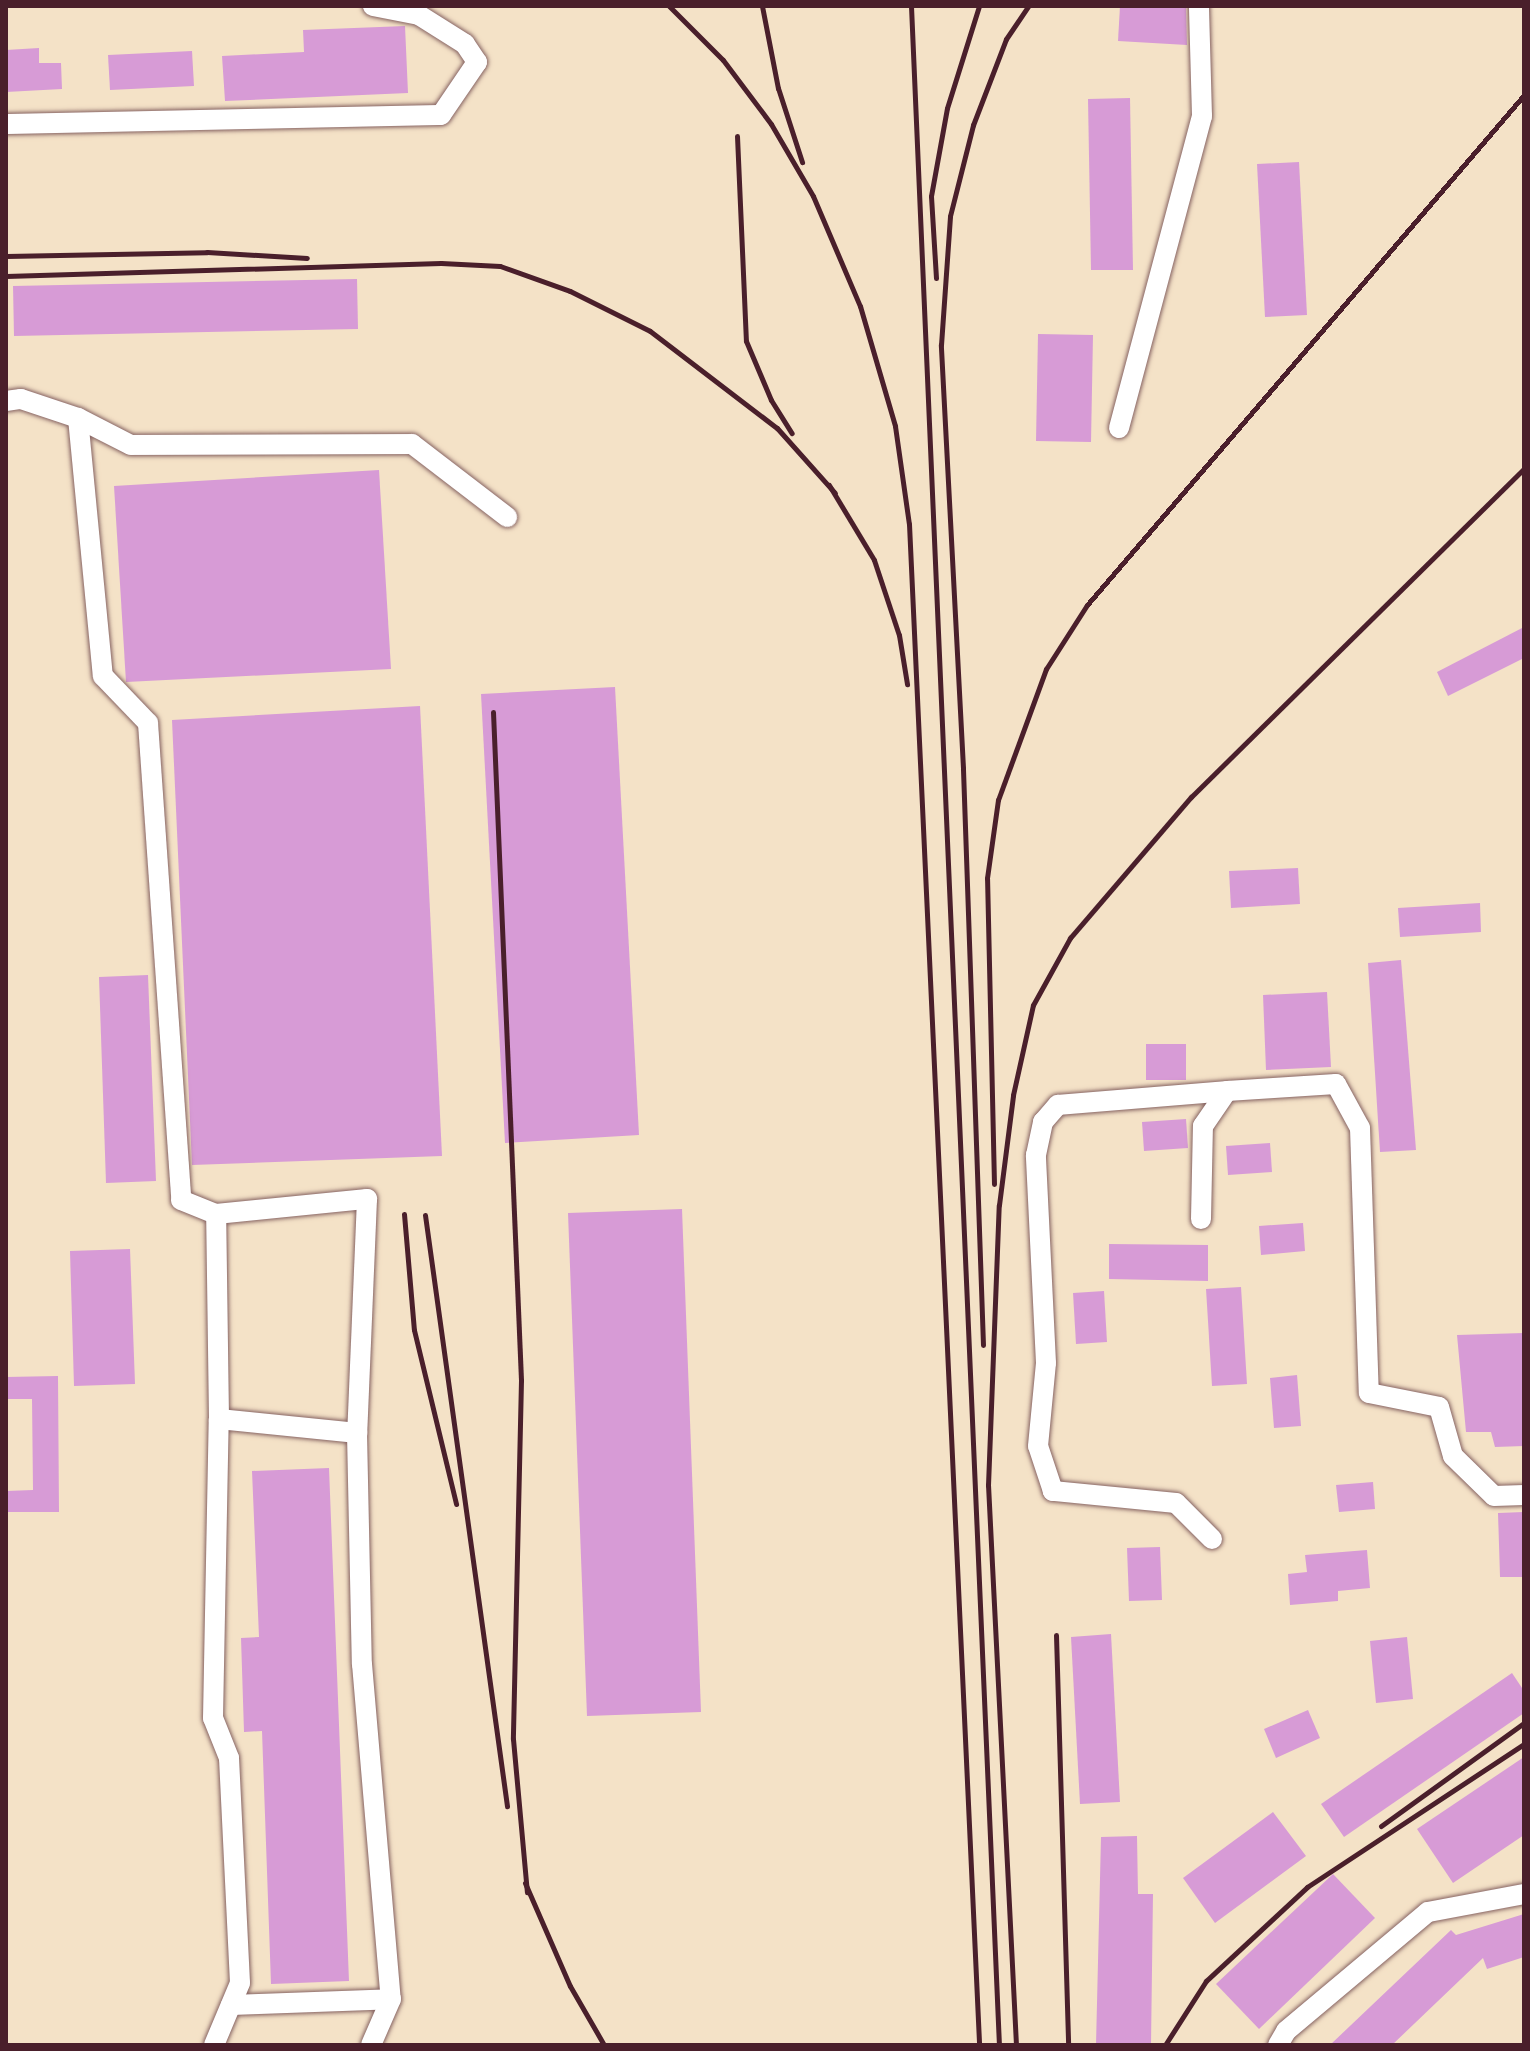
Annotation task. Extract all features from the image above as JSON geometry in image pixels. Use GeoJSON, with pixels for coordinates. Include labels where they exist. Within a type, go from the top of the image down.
{"type":"FeatureCollection","features":[{"type":"Feature","properties":{"kind":"street"},"geometry":{"type":"LineString","coordinates":[[6,124],[441,115],[477,62],[465,44],[419,15],[373,6]]}},
{"type":"Feature","properties":{"kind":"street"},"geometry":{"type":"LineString","coordinates":[[1119,428],[1202,116],[1199,6]]}},
{"type":"Feature","properties":{"kind":"street"},"geometry":{"type":"LineString","coordinates":[[6,401],[21,399],[78,418],[131,445],[412,444],[507,517]]}},
{"type":"Feature","properties":{"kind":"street"},"geometry":{"type":"LineString","coordinates":[[78,418],[103,676],[148,723],[181,1200],[216,1214],[367,1199],[357,1433],[362,1664],[391,1999],[371,2045]]}},
{"type":"Feature","properties":{"kind":"street"},"geometry":{"type":"LineString","coordinates":[[1212,1539],[1176,1503],[1053,1491],[1038,1446],[1046,1363],[1036,1155],[1043,1122],[1058,1105],[1336,1084],[1360,1128],[1369,1393],[1439,1407],[1453,1456],[1494,1496],[1524,1495]]}},
{"type":"Feature","properties":{"kind":"street"},"geometry":{"type":"LineString","coordinates":[[1201,1219],[1203,1126],[1227,1091]]}},
{"type":"Feature","properties":{"kind":"street"},"geometry":{"type":"LineString","coordinates":[[214,2045],[240,1983],[229,1758],[213,1718],[219,1419],[216,1214]]}},
{"type":"Feature","properties":{"kind":"street"},"geometry":{"type":"LineString","coordinates":[[219,1419],[357,1433]]}},
{"type":"Feature","properties":{"kind":"street"},"geometry":{"type":"LineString","coordinates":[[1278,2045],[1286,2031],[1428,1912],[1524,1894]]}},
{"type":"Feature","properties":{"kind":"street"},"geometry":{"type":"LineString","coordinates":[[231,2005],[391,1999]]}},
{"type":"Feature","properties":{"kind":"building"},"geometry":{"type":"Polygon","coordinates":[[[1120,6],[1186,6],[1187,45],[1118,41],[1120,6]]]}},
{"type":"Feature","properties":{"kind":"building"},"geometry":{"type":"Polygon","coordinates":[[[405,26],[408,93],[225,101],[222,56],[304,52],[303,30],[405,26]]]}},
{"type":"Feature","properties":{"kind":"building"},"geometry":{"type":"Polygon","coordinates":[[[39,48],[39,63],[61,63],[62,89],[6,92],[6,50],[39,48]]]}},
{"type":"Feature","properties":{"kind":"building"},"geometry":{"type":"Polygon","coordinates":[[[192,51],[194,86],[110,90],[108,55],[192,51]]]}},
{"type":"Feature","properties":{"kind":"building"},"geometry":{"type":"Polygon","coordinates":[[[1130,98],[1133,270],[1091,270],[1088,99],[1130,98]]]}},
{"type":"Feature","properties":{"kind":"building"},"geometry":{"type":"Polygon","coordinates":[[[1299,162],[1307,315],[1265,317],[1257,164],[1299,162]]]}},
{"type":"Feature","properties":{"kind":"building"},"geometry":{"type":"Polygon","coordinates":[[[357,279],[358,329],[14,336],[13,286],[357,279]]]}},
{"type":"Feature","properties":{"kind":"building"},"geometry":{"type":"Polygon","coordinates":[[[1038,334],[1093,335],[1091,442],[1036,441],[1038,334]]]}},
{"type":"Feature","properties":{"kind":"building"},"geometry":{"type":"Polygon","coordinates":[[[379,470],[391,669],[126,682],[114,486],[379,470]]]}},
{"type":"Feature","properties":{"kind":"building"},"geometry":{"type":"Polygon","coordinates":[[[1524,627],[1524,658],[1448,696],[1437,672],[1524,627]]]}},
{"type":"Feature","properties":{"kind":"building"},"geometry":{"type":"Polygon","coordinates":[[[615,687],[639,1135],[505,1143],[481,694],[615,687]]]}},
{"type":"Feature","properties":{"kind":"building"},"geometry":{"type":"Polygon","coordinates":[[[420,706],[442,1156],[192,1165],[172,720],[420,706]]]}},
{"type":"Feature","properties":{"kind":"building"},"geometry":{"type":"Polygon","coordinates":[[[1298,868],[1300,904],[1231,908],[1229,871],[1298,868]]]}},
{"type":"Feature","properties":{"kind":"building"},"geometry":{"type":"Polygon","coordinates":[[[1480,903],[1481,932],[1400,937],[1398,908],[1480,903]]]}},
{"type":"Feature","properties":{"kind":"building"},"geometry":{"type":"Polygon","coordinates":[[[1401,960],[1416,1150],[1380,1152],[1368,963],[1401,960]]]}},
{"type":"Feature","properties":{"kind":"building"},"geometry":{"type":"Polygon","coordinates":[[[148,975],[156,1181],[106,1183],[99,977],[148,975]]]}},
{"type":"Feature","properties":{"kind":"building"},"geometry":{"type":"Polygon","coordinates":[[[1327,992],[1331,1067],[1266,1070],[1263,995],[1327,992]]]}},
{"type":"Feature","properties":{"kind":"building"},"geometry":{"type":"Polygon","coordinates":[[[1146,1044],[1186,1044],[1186,1080],[1146,1080],[1146,1044]]]}},
{"type":"Feature","properties":{"kind":"building"},"geometry":{"type":"Polygon","coordinates":[[[1186,1119],[1188,1148],[1144,1151],[1142,1122],[1186,1119]]]}},
{"type":"Feature","properties":{"kind":"building"},"geometry":{"type":"Polygon","coordinates":[[[1270,1143],[1272,1172],[1228,1175],[1226,1146],[1270,1143]]]}},
{"type":"Feature","properties":{"kind":"building"},"geometry":{"type":"Polygon","coordinates":[[[682,1209],[701,1712],[587,1716],[568,1213],[682,1209]]]}},
{"type":"Feature","properties":{"kind":"building"},"geometry":{"type":"Polygon","coordinates":[[[1303,1223],[1305,1251],[1261,1255],[1259,1226],[1303,1223]]]}},
{"type":"Feature","properties":{"kind":"building"},"geometry":{"type":"Polygon","coordinates":[[[1109,1244],[1208,1245],[1208,1281],[1109,1279],[1109,1244]]]}},
{"type":"Feature","properties":{"kind":"building"},"geometry":{"type":"Polygon","coordinates":[[[130,1249],[135,1384],[74,1386],[70,1251],[130,1249]]]}},
{"type":"Feature","properties":{"kind":"building"},"geometry":{"type":"Polygon","coordinates":[[[1241,1287],[1247,1384],[1212,1386],[1206,1289],[1241,1287]]]}},
{"type":"Feature","properties":{"kind":"building"},"geometry":{"type":"Polygon","coordinates":[[[1104,1291],[1107,1342],[1076,1344],[1073,1293],[1104,1291]]]}},
{"type":"Feature","properties":{"kind":"building"},"geometry":{"type":"Polygon","coordinates":[[[1524,1333],[1524,1446],[1495,1447],[1491,1432],[1466,1432],[1457,1335],[1524,1333]]]}},
{"type":"Feature","properties":{"kind":"building"},"geometry":{"type":"Polygon","coordinates":[[[1297,1375],[1301,1426],[1274,1428],[1270,1378],[1297,1375]]]}},
{"type":"Feature","properties":{"kind":"building"},"geometry":{"type":"Polygon","coordinates":[[[58,1376],[59,1512],[6,1512],[6,1491],[33,1490],[32,1399],[6,1399],[6,1377],[58,1376]]]}},
{"type":"Feature","properties":{"kind":"building"},"geometry":{"type":"Polygon","coordinates":[[[329,1468],[349,1981],[271,1984],[262,1731],[244,1732],[241,1638],[259,1637],[252,1471],[329,1468]]]}},
{"type":"Feature","properties":{"kind":"building"},"geometry":{"type":"Polygon","coordinates":[[[1373,1482],[1375,1509],[1339,1512],[1336,1485],[1373,1482]]]}},
{"type":"Feature","properties":{"kind":"building"},"geometry":{"type":"Polygon","coordinates":[[[1524,1512],[1524,1577],[1500,1577],[1498,1513],[1524,1512]]]}},
{"type":"Feature","properties":{"kind":"building"},"geometry":{"type":"Polygon","coordinates":[[[1160,1547],[1162,1600],[1129,1601],[1127,1548],[1160,1547]]]}},
{"type":"Feature","properties":{"kind":"building"},"geometry":{"type":"Polygon","coordinates":[[[1367,1550],[1370,1588],[1338,1591],[1338,1601],[1290,1605],[1288,1574],[1307,1572],[1305,1555],[1367,1550]]]}},
{"type":"Feature","properties":{"kind":"building"},"geometry":{"type":"Polygon","coordinates":[[[1111,1634],[1120,1802],[1080,1804],[1071,1637],[1111,1634]]]}},
{"type":"Feature","properties":{"kind":"building"},"geometry":{"type":"Polygon","coordinates":[[[1407,1637],[1413,1699],[1376,1703],[1370,1641],[1407,1637]]]}},
{"type":"Feature","properties":{"kind":"building"},"geometry":{"type":"Polygon","coordinates":[[[1512,1673],[1524,1691],[1524,1713],[1344,1837],[1321,1804],[1512,1673]]]}},
{"type":"Feature","properties":{"kind":"building"},"geometry":{"type":"Polygon","coordinates":[[[1308,1710],[1320,1738],[1276,1758],[1264,1729],[1308,1710]]]}},
{"type":"Feature","properties":{"kind":"building"},"geometry":{"type":"Polygon","coordinates":[[[1524,1757],[1524,1835],[1453,1883],[1417,1829],[1524,1757]]]}},
{"type":"Feature","properties":{"kind":"building"},"geometry":{"type":"Polygon","coordinates":[[[1273,1812],[1306,1856],[1215,1923],[1183,1878],[1273,1812]]]}},
{"type":"Feature","properties":{"kind":"building"},"geometry":{"type":"Polygon","coordinates":[[[1137,1836],[1138,1894],[1153,1894],[1151,2045],[1096,2045],[1101,1837],[1137,1836]]]}},
{"type":"Feature","properties":{"kind":"building"},"geometry":{"type":"Polygon","coordinates":[[[1333,1874],[1375,1918],[1259,2029],[1216,1984],[1333,1874]]]}},
{"type":"Feature","properties":{"kind":"building"},"geometry":{"type":"Polygon","coordinates":[[[1524,1914],[1524,1957],[1487,1969],[1483,1958],[1392,2045],[1330,2045],[1451,1930],[1456,1935],[1524,1914]]]}},
{"type":"Feature","properties":{"kind":"railway"},"geometry":{"type":"LineString","coordinates":[[669,6],[723,60],[771,124],[813,196],[860,306],[895,426],[909,524],[979,2045]]}},
{"type":"Feature","properties":{"kind":"railway"},"geometry":{"type":"LineString","coordinates":[[762,6],[778,88],[802,162]]}},
{"type":"Feature","properties":{"kind":"railway"},"geometry":{"type":"LineString","coordinates":[[911,6],[999,2045]]}},
{"type":"Feature","properties":{"kind":"railway"},"geometry":{"type":"LineString","coordinates":[[936,278],[931,196],[947,108],[979,6]]}},
{"type":"Feature","properties":{"kind":"railway"},"geometry":{"type":"LineString","coordinates":[[983,1345],[963,768],[941,345],[950,216],[973,125],[1006,39],[1028,6]]}},
{"type":"Feature","properties":{"kind":"railway"},"geometry":{"type":"LineString","coordinates":[[994,1184],[987,878],[998,800],[1046,669],[1087,605],[1524,95]]}},
{"type":"Feature","properties":{"kind":"railway"},"geometry":{"type":"LineString","coordinates":[[737,136],[746,341],[771,400],[792,433]]}},
{"type":"Feature","properties":{"kind":"railway"},"geometry":{"type":"LineString","coordinates":[[6,256],[207,252],[307,258]]}},
{"type":"Feature","properties":{"kind":"railway"},"geometry":{"type":"LineString","coordinates":[[6,276],[441,263],[500,266],[570,291],[650,331],[777,428],[835,493]]}},
{"type":"Feature","properties":{"kind":"railway"},"geometry":{"type":"LineString","coordinates":[[1016,2045],[988,1485],[999,1205],[1013,1095],[1033,1005],[1070,938],[1191,797],[1524,469]]}},
{"type":"Feature","properties":{"kind":"railway"},"geometry":{"type":"LineString","coordinates":[[829,485],[874,560],[899,635],[907,684]]}},
{"type":"Feature","properties":{"kind":"railway"},"geometry":{"type":"LineString","coordinates":[[493,712],[521,1380],[513,1739],[527,1892]]}},
{"type":"Feature","properties":{"kind":"railway"},"geometry":{"type":"LineString","coordinates":[[404,1214],[414,1330],[456,1504]]}},
{"type":"Feature","properties":{"kind":"railway"},"geometry":{"type":"LineString","coordinates":[[425,1215],[507,1806]]}},
{"type":"Feature","properties":{"kind":"railway"},"geometry":{"type":"LineString","coordinates":[[1056,1635],[1068,2045]]}},
{"type":"Feature","properties":{"kind":"railway"},"geometry":{"type":"LineString","coordinates":[[1381,1826],[1524,1723]]}},
{"type":"Feature","properties":{"kind":"railway"},"geometry":{"type":"LineString","coordinates":[[1165,2045],[1206,1981],[1307,1887],[1524,1744]]}},
{"type":"Feature","properties":{"kind":"railway"},"geometry":{"type":"LineString","coordinates":[[525,1883],[570,1986],[604,2045]]}}]}
